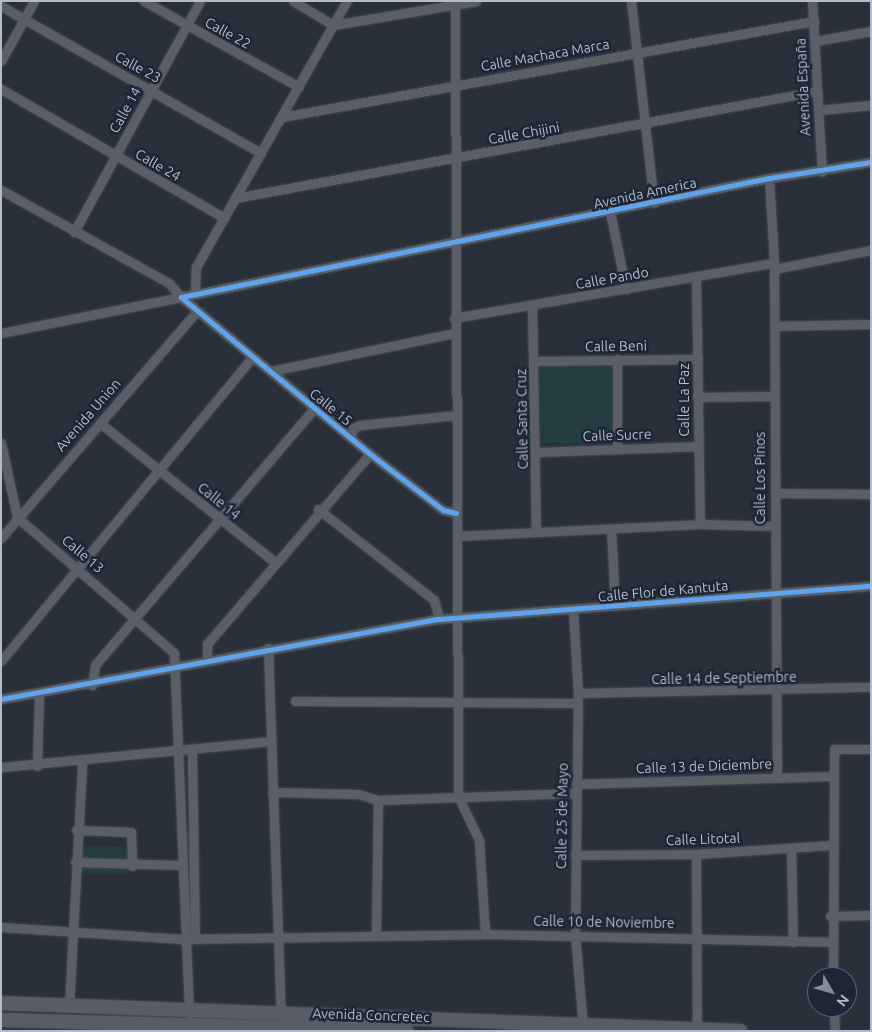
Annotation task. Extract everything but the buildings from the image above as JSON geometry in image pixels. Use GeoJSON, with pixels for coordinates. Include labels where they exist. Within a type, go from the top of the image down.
{"type":"FeatureCollection","features":[{"type":"Feature","properties":{"kind":"street"},"geometry":{"type":"LineString","coordinates":[[1,61],[34,1]]}},
{"type":"Feature","properties":{"kind":"street","name":"Calle 22"},"geometry":{"type":"LineString","coordinates":[[144,1],[298,88]]}},
{"type":"Feature","properties":{"kind":"street","name":"Calle 14"},"geometry":{"type":"LineString","coordinates":[[74,232],[200,1]]}},
{"type":"Feature","properties":{"kind":"street"},"geometry":{"type":"LineString","coordinates":[[293,1],[334,25],[455,3],[476,1]]}},
{"type":"Feature","properties":{"kind":"street"},"geometry":{"type":"LineString","coordinates":[[195,292],[196,267],[347,1]]}},
{"type":"Feature","properties":{"kind":"street"},"geometry":{"type":"LineString","coordinates":[[631,1],[654,203]]}},
{"type":"Feature","properties":{"kind":"street","name":"Avenida España"},"geometry":{"type":"LineString","coordinates":[[812,1],[822,172]]}},
{"type":"Feature","properties":{"kind":"street"},"geometry":{"type":"LineString","coordinates":[[455,3],[456,85],[453,241],[458,619],[458,796],[479,840],[485,934]]}},
{"type":"Feature","properties":{"kind":"street","name":"Calle 23"},"geometry":{"type":"LineString","coordinates":[[1,6],[261,152]]}},
{"type":"Feature","properties":{"kind":"street","name":"Calle Machaca Marca"},"geometry":{"type":"LineString","coordinates":[[282,117],[814,21]]}},
{"type":"Feature","properties":{"kind":"street"},"geometry":{"type":"LineString","coordinates":[[815,41],[871,31]]}},
{"type":"Feature","properties":{"kind":"street","name":"Calle 24"},"geometry":{"type":"LineString","coordinates":[[1,89],[224,218]]}},
{"type":"Feature","properties":{"kind":"street","name":"Calle Chijini"},"geometry":{"type":"LineString","coordinates":[[235,198],[644,126],[817,91]]}},
{"type":"Feature","properties":{"kind":"street"},"geometry":{"type":"LineString","coordinates":[[818,110],[871,105]]}},
{"type":"Feature","properties":{"kind":"street","name":"Avenida America"},"geometry":{"type":"LineString","coordinates":[[1,333],[181,297],[195,292],[610,212],[768,178],[822,172],[871,162]]}},
{"type":"Feature","properties":{"kind":"street","name":"Calle Los Pinos"},"geometry":{"type":"LineString","coordinates":[[768,178],[774,266],[773,396],[777,778]]}},
{"type":"Feature","properties":{"kind":"street"},"geometry":{"type":"LineString","coordinates":[[1,190],[74,232],[169,282],[181,297]]}},
{"type":"Feature","properties":{"kind":"street"},"geometry":{"type":"LineString","coordinates":[[610,212],[626,289]]}},
{"type":"Feature","properties":{"kind":"street","name":"Calle Pando"},"geometry":{"type":"LineString","coordinates":[[454,318],[532,307],[696,276],[774,266],[871,250]]}},
{"type":"Feature","properties":{"kind":"street","name":"Calle La Paz"},"geometry":{"type":"LineString","coordinates":[[696,276],[700,524]]}},
{"type":"Feature","properties":{"kind":"street","name":"Calle 15"},"geometry":{"type":"LineString","coordinates":[[181,297],[196,312],[252,358],[271,371],[370,454],[443,510],[456,513]]}},
{"type":"Feature","properties":{"kind":"street","name":"Calle Santa Cruz"},"geometry":{"type":"LineString","coordinates":[[532,307],[536,530]]}},
{"type":"Feature","properties":{"kind":"street","name":"Avenida Union"},"geometry":{"type":"LineString","coordinates":[[1,538],[196,312]]}},
{"type":"Feature","properties":{"kind":"street"},"geometry":{"type":"LineString","coordinates":[[774,326],[871,324]]}},
{"type":"Feature","properties":{"kind":"street"},"geometry":{"type":"LineString","coordinates":[[271,371],[455,333]]}},
{"type":"Feature","properties":{"kind":"street"},"geometry":{"type":"LineString","coordinates":[[1,661],[252,358]]}},
{"type":"Feature","properties":{"kind":"street","name":"Calle Beni"},"geometry":{"type":"LineString","coordinates":[[534,361],[698,358]]}},
{"type":"Feature","properties":{"kind":"street"},"geometry":{"type":"LineString","coordinates":[[616,449],[618,359]]}},
{"type":"Feature","properties":{"kind":"street"},"geometry":{"type":"LineString","coordinates":[[698,397],[773,396]]}},
{"type":"Feature","properties":{"kind":"street"},"geometry":{"type":"LineString","coordinates":[[92,685],[94,665],[138,618],[219,518],[314,409]]}},
{"type":"Feature","properties":{"kind":"street"},"geometry":{"type":"LineString","coordinates":[[350,438],[353,428],[361,424],[455,415]]}},
{"type":"Feature","properties":{"kind":"street","name":"Calle 14"},"geometry":{"type":"LineString","coordinates":[[100,423],[274,562]]}},
{"type":"Feature","properties":{"kind":"street"},"geometry":{"type":"LineString","coordinates":[[1,443],[17,518]]}},
{"type":"Feature","properties":{"kind":"street","name":"Calle Sucre"},"geometry":{"type":"LineString","coordinates":[[536,452],[698,446]]}},
{"type":"Feature","properties":{"kind":"street"},"geometry":{"type":"LineString","coordinates":[[207,659],[207,644],[318,509],[370,454]]}},
{"type":"Feature","properties":{"kind":"street"},"geometry":{"type":"LineString","coordinates":[[775,493],[871,494]]}},
{"type":"Feature","properties":{"kind":"street"},"geometry":{"type":"LineString","coordinates":[[318,509],[434,600],[439,619]]}},
{"type":"Feature","properties":{"kind":"street","name":"Calle 13"},"geometry":{"type":"LineString","coordinates":[[17,518],[171,646],[176,670],[183,939],[189,1024]]}},
{"type":"Feature","properties":{"kind":"street"},"geometry":{"type":"LineString","coordinates":[[457,536],[536,530],[611,529],[700,524],[774,526]]}},
{"type":"Feature","properties":{"kind":"street"},"geometry":{"type":"LineString","coordinates":[[611,529],[615,606]]}},
{"type":"Feature","properties":{"kind":"street","name":"Calle Flor de Kantuta"},"geometry":{"type":"LineString","coordinates":[[1,699],[176,670],[207,659],[439,619],[871,586]]}},
{"type":"Feature","properties":{"kind":"street","name":"Calle 25 de Mayo"},"geometry":{"type":"LineString","coordinates":[[573,610],[578,693],[575,934],[582,1027]]}},
{"type":"Feature","properties":{"kind":"street"},"geometry":{"type":"LineString","coordinates":[[268,648],[270,741],[282,1012]]}},
{"type":"Feature","properties":{"kind":"street","name":"Calle 14 de Septiembre"},"geometry":{"type":"LineString","coordinates":[[578,693],[775,691],[871,687]]}},
{"type":"Feature","properties":{"kind":"street"},"geometry":{"type":"LineString","coordinates":[[37,766],[39,693]]}},
{"type":"Feature","properties":{"kind":"street"},"geometry":{"type":"LineString","coordinates":[[295,701],[458,700],[577,703]]}},
{"type":"Feature","properties":{"kind":"street"},"geometry":{"type":"LineString","coordinates":[[1,767],[82,763],[270,741]]}},
{"type":"Feature","properties":{"kind":"street"},"geometry":{"type":"LineString","coordinates":[[832,967],[830,916],[834,749],[871,749]]}},
{"type":"Feature","properties":{"kind":"street"},"geometry":{"type":"LineString","coordinates":[[192,751],[195,939]]}},
{"type":"Feature","properties":{"kind":"street"},"geometry":{"type":"LineString","coordinates":[[69,1006],[76,830],[82,763]]}},
{"type":"Feature","properties":{"kind":"street","name":"Calle 13 de Diciembre"},"geometry":{"type":"LineString","coordinates":[[272,792],[358,794],[378,800],[576,788],[833,776]]}},
{"type":"Feature","properties":{"kind":"street"},"geometry":{"type":"LineString","coordinates":[[376,936],[378,800]]}},
{"type":"Feature","properties":{"kind":"street"},"geometry":{"type":"LineString","coordinates":[[76,830],[131,832],[132,866]]}},
{"type":"Feature","properties":{"kind":"street","name":"Calle Litotal"},"geometry":{"type":"LineString","coordinates":[[575,855],[696,854],[832,845]]}},
{"type":"Feature","properties":{"kind":"street"},"geometry":{"type":"LineString","coordinates":[[791,848],[793,942]]}},
{"type":"Feature","properties":{"kind":"street"},"geometry":{"type":"LineString","coordinates":[[696,854],[697,1029]]}},
{"type":"Feature","properties":{"kind":"street"},"geometry":{"type":"LineString","coordinates":[[75,862],[132,866],[182,865]]}},
{"type":"Feature","properties":{"kind":"street"},"geometry":{"type":"LineString","coordinates":[[830,916],[871,915]]}},
{"type":"Feature","properties":{"kind":"street","name":"Calle 10 de Noviembre"},"geometry":{"type":"LineString","coordinates":[[1,927],[183,939],[278,940],[376,936],[575,934],[831,942]]}},
{"type":"Feature","properties":{"kind":"street","name":"Avenida Concretec"},"geometry":{"type":"LineString","coordinates":[[1,1003],[189,1009],[212,1008],[582,1027],[740,1031]]}},
{"type":"Feature","properties":{"kind":"street"},"geometry":{"type":"LineString","coordinates":[[211,1028],[212,1008]]}},
{"type":"Feature","properties":{"kind":"street"},"geometry":{"type":"LineString","coordinates":[[834,1017],[835,1031]]}},
{"type":"Feature","properties":{"kind":"street","name":"Avenida Concretec"},"geometry":{"type":"LineString","coordinates":[[1,1020],[49,1025],[128,1026],[189,1024],[211,1028],[407,1031]]}},
{"type":"Feature","properties":{"kind":"green space"},"geometry":{"type":"Polygon","coordinates":[[[539,364],[613,365],[612,444],[538,443],[539,364]]]}},
{"type":"Feature","properties":{"kind":"green space"},"geometry":{"type":"Polygon","coordinates":[[[81,846],[129,847],[129,874],[81,873],[81,846]]]}},
{"type":"Feature","properties":{"kind":"cycle path"},"geometry":{"type":"LineString","coordinates":[[456,513],[443,510],[370,454],[181,297],[769,178],[871,162]]}},
{"type":"Feature","properties":{"kind":"cycle path"},"geometry":{"type":"LineString","coordinates":[[1,699],[439,619],[871,586]]}}]}
